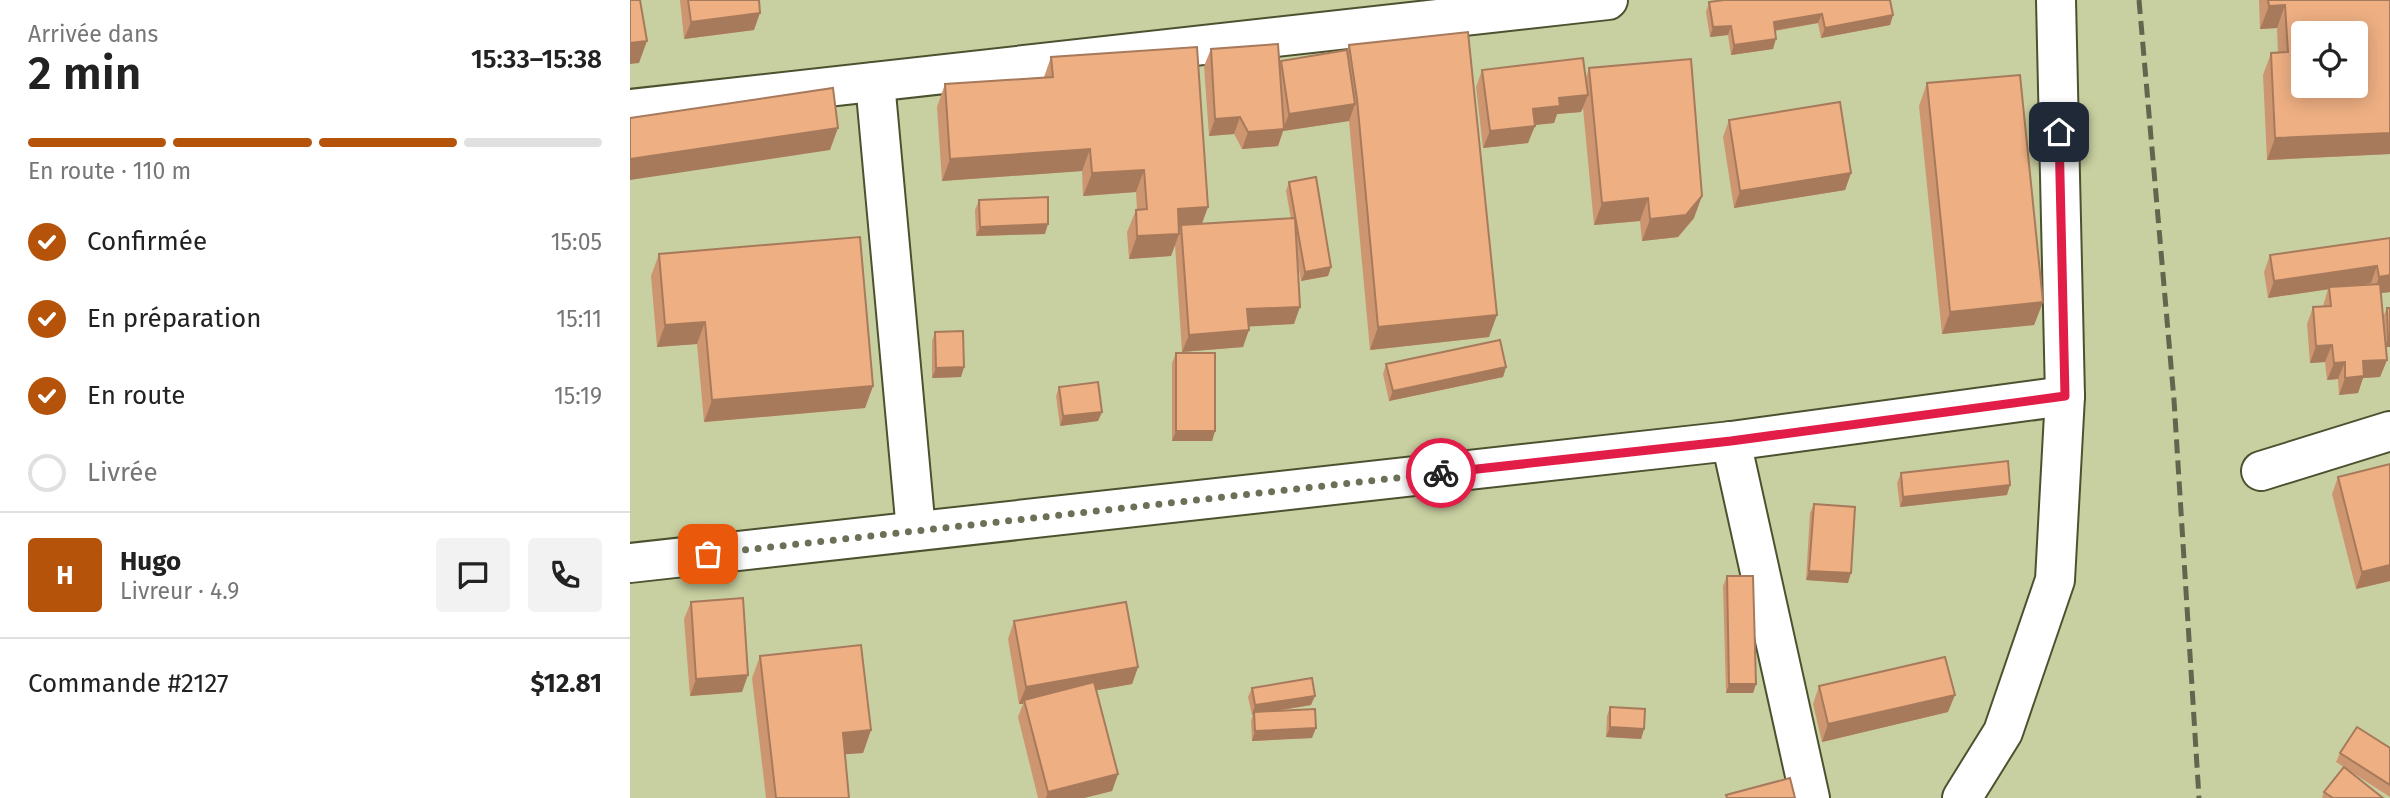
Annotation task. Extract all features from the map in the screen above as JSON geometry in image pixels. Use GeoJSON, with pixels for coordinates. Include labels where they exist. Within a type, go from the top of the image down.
{"type":"FeatureCollection","features":[{"type":"Feature","properties":{"kind":"street"},"geometry":{"type":"LineString","coordinates":[[630,109],[1608,0]]}},
{"type":"Feature","properties":{"kind":"street"},"geometry":{"type":"LineString","coordinates":[[1962,798],[2003,732],[2054,580],[2065,396],[2056,0]]}},
{"type":"Feature","properties":{"kind":"street"},"geometry":{"type":"LineString","coordinates":[[875,82],[916,531]]}},
{"type":"Feature","properties":{"kind":"street"},"geometry":{"type":"LineString","coordinates":[[630,563],[1731,441],[2065,396]]}},
{"type":"Feature","properties":{"kind":"street"},"geometry":{"type":"LineString","coordinates":[[2261,471],[2390,431]]}},
{"type":"Feature","properties":{"kind":"street"},"geometry":{"type":"LineString","coordinates":[[1731,441],[1810,798]]}},
{"type":"Feature","properties":{"kind":"shaded area"},"geometry":{"type":"Polygon","coordinates":[[[630,0],[2390,0],[2390,798],[630,798],[630,0]]]}},
{"type":"Feature","properties":{"kind":"building"},"geometry":{"type":"Polygon","coordinates":[[[630,0],[640,0],[647,41],[630,43],[630,0]]]}},
{"type":"Feature","properties":{"kind":"building"},"geometry":{"type":"Polygon","coordinates":[[[688,0],[759,0],[760,13],[691,22],[688,0]]]}},
{"type":"Feature","properties":{"kind":"building"},"geometry":{"type":"Polygon","coordinates":[[[1890,0],[1893,15],[1825,28],[1822,14],[1774,22],[1776,39],[1734,45],[1731,26],[1713,27],[1709,2],[1890,0]]]}},
{"type":"Feature","properties":{"kind":"building"},"geometry":{"type":"Polygon","coordinates":[[[2268,0],[2390,0],[2390,133],[2275,138],[2271,53],[2288,52],[2285,5],[2269,6],[2268,0]]]}},
{"type":"Feature","properties":{"kind":"building"},"geometry":{"type":"Polygon","coordinates":[[[1468,32],[1497,315],[1378,327],[1357,99],[1349,45],[1468,32]]]}},
{"type":"Feature","properties":{"kind":"building"},"geometry":{"type":"Polygon","coordinates":[[[1278,44],[1284,129],[1248,132],[1240,117],[1215,119],[1211,49],[1278,44]]]}},
{"type":"Feature","properties":{"kind":"building"},"geometry":{"type":"Polygon","coordinates":[[[1197,47],[1208,207],[1178,209],[1179,234],[1137,236],[1136,210],[1147,209],[1144,170],[1092,173],[1090,149],[950,159],[945,84],[1053,77],[1051,57],[1197,47]]]}},
{"type":"Feature","properties":{"kind":"building"},"geometry":{"type":"Polygon","coordinates":[[[1347,50],[1355,104],[1289,114],[1281,61],[1347,50]]]}},
{"type":"Feature","properties":{"kind":"building"},"geometry":{"type":"Polygon","coordinates":[[[1583,58],[1588,95],[1559,98],[1560,106],[1533,109],[1535,126],[1490,131],[1482,70],[1583,58]]]}},
{"type":"Feature","properties":{"kind":"building"},"geometry":{"type":"Polygon","coordinates":[[[1691,59],[1702,196],[1686,215],[1650,219],[1648,198],[1602,203],[1589,68],[1691,59]]]}},
{"type":"Feature","properties":{"kind":"building"},"geometry":{"type":"Polygon","coordinates":[[[2020,75],[2043,302],[1950,312],[1927,83],[2020,75]]]}},
{"type":"Feature","properties":{"kind":"building"},"geometry":{"type":"Polygon","coordinates":[[[833,88],[838,128],[630,159],[630,118],[833,88]]]}},
{"type":"Feature","properties":{"kind":"building"},"geometry":{"type":"Polygon","coordinates":[[[1840,102],[1851,173],[1740,191],[1729,120],[1840,102]]]}},
{"type":"Feature","properties":{"kind":"building"},"geometry":{"type":"Polygon","coordinates":[[[1316,177],[1331,267],[1305,272],[1289,182],[1316,177]]]}},
{"type":"Feature","properties":{"kind":"building"},"geometry":{"type":"Polygon","coordinates":[[[1048,197],[1048,224],[980,227],[979,200],[1048,197]]]}},
{"type":"Feature","properties":{"kind":"building"},"geometry":{"type":"Polygon","coordinates":[[[1295,218],[1300,307],[1247,309],[1249,330],[1189,335],[1181,225],[1295,218]]]}},
{"type":"Feature","properties":{"kind":"building"},"geometry":{"type":"Polygon","coordinates":[[[860,237],[873,386],[712,400],[705,322],[665,325],[659,254],[860,237]]]}},
{"type":"Feature","properties":{"kind":"building"},"geometry":{"type":"Polygon","coordinates":[[[2390,238],[2390,275],[2379,277],[2377,266],[2274,281],[2270,255],[2390,238]]]}},
{"type":"Feature","properties":{"kind":"building"},"geometry":{"type":"Polygon","coordinates":[[[2380,284],[2387,360],[2363,361],[2364,376],[2345,378],[2345,362],[2334,363],[2332,345],[2316,346],[2313,307],[2331,306],[2329,287],[2380,284]]]}},
{"type":"Feature","properties":{"kind":"building"},"geometry":{"type":"Polygon","coordinates":[[[2387,308],[2390,308],[2388,338],[2387,308]]]}},
{"type":"Feature","properties":{"kind":"building"},"geometry":{"type":"Polygon","coordinates":[[[963,331],[964,367],[936,368],[935,332],[963,331]]]}},
{"type":"Feature","properties":{"kind":"building"},"geometry":{"type":"Polygon","coordinates":[[[1500,340],[1506,367],[1393,391],[1386,364],[1500,340]]]}},
{"type":"Feature","properties":{"kind":"building"},"geometry":{"type":"Polygon","coordinates":[[[1176,353],[1215,353],[1215,431],[1176,431],[1176,353]]]}},
{"type":"Feature","properties":{"kind":"building"},"geometry":{"type":"Polygon","coordinates":[[[1098,382],[1102,412],[1063,416],[1059,387],[1098,382]]]}},
{"type":"Feature","properties":{"kind":"building"},"geometry":{"type":"Polygon","coordinates":[[[2008,461],[2010,485],[1903,497],[1901,473],[2008,461]]]}},
{"type":"Feature","properties":{"kind":"building"},"geometry":{"type":"Polygon","coordinates":[[[2390,464],[2390,565],[2362,572],[2338,477],[2390,464]]]}},
{"type":"Feature","properties":{"kind":"building"},"geometry":{"type":"Polygon","coordinates":[[[1814,504],[1855,507],[1851,573],[1809,571],[1814,504]]]}},
{"type":"Feature","properties":{"kind":"building"},"geometry":{"type":"Polygon","coordinates":[[[1727,576],[1753,576],[1756,684],[1729,684],[1727,576]]]}},
{"type":"Feature","properties":{"kind":"building"},"geometry":{"type":"Polygon","coordinates":[[[743,598],[748,675],[696,679],[691,602],[743,598]]]}},
{"type":"Feature","properties":{"kind":"building"},"geometry":{"type":"Polygon","coordinates":[[[1126,602],[1138,667],[1026,687],[1014,621],[1126,602]]]}},
{"type":"Feature","properties":{"kind":"building"},"geometry":{"type":"Polygon","coordinates":[[[861,645],[871,730],[843,733],[849,798],[776,798],[760,656],[861,645]]]}},
{"type":"Feature","properties":{"kind":"building"},"geometry":{"type":"Polygon","coordinates":[[[1945,657],[1955,695],[1828,724],[1819,686],[1945,657]]]}},
{"type":"Feature","properties":{"kind":"building"},"geometry":{"type":"Polygon","coordinates":[[[1312,678],[1315,696],[1255,705],[1252,688],[1312,678]]]}},
{"type":"Feature","properties":{"kind":"building"},"geometry":{"type":"Polygon","coordinates":[[[1094,682],[1118,774],[1048,792],[1024,700],[1094,682]]]}},
{"type":"Feature","properties":{"kind":"building"},"geometry":{"type":"Polygon","coordinates":[[[1610,707],[1645,709],[1644,729],[1610,727],[1610,707]]]}},
{"type":"Feature","properties":{"kind":"building"},"geometry":{"type":"Polygon","coordinates":[[[1315,709],[1316,728],[1255,731],[1254,712],[1315,709]]]}},
{"type":"Feature","properties":{"kind":"building"},"geometry":{"type":"Polygon","coordinates":[[[2357,727],[2390,748],[2390,785],[2340,753],[2357,727]]]}},
{"type":"Feature","properties":{"kind":"building"},"geometry":{"type":"Polygon","coordinates":[[[2344,767],[2383,798],[2333,798],[2324,792],[2344,767]]]}},
{"type":"Feature","properties":{"kind":"building"},"geometry":{"type":"Polygon","coordinates":[[[1790,778],[1795,798],[1727,798],[1726,795],[1790,778]]]}},
{"type":"Feature","properties":{"kind":"railway"},"geometry":{"type":"LineString","coordinates":[[2139,0],[2174,400],[2199,798]]}},
{"type":"Feature","properties":{"kind":"way so far"},"geometry":{"type":"LineString","coordinates":[[708,554],[1441,473]]}},
{"type":"Feature","properties":{"kind":"route"},"geometry":{"type":"LineString","coordinates":[[1441,473],[1731,441],[2065,396],[2059,132]]}}]}
